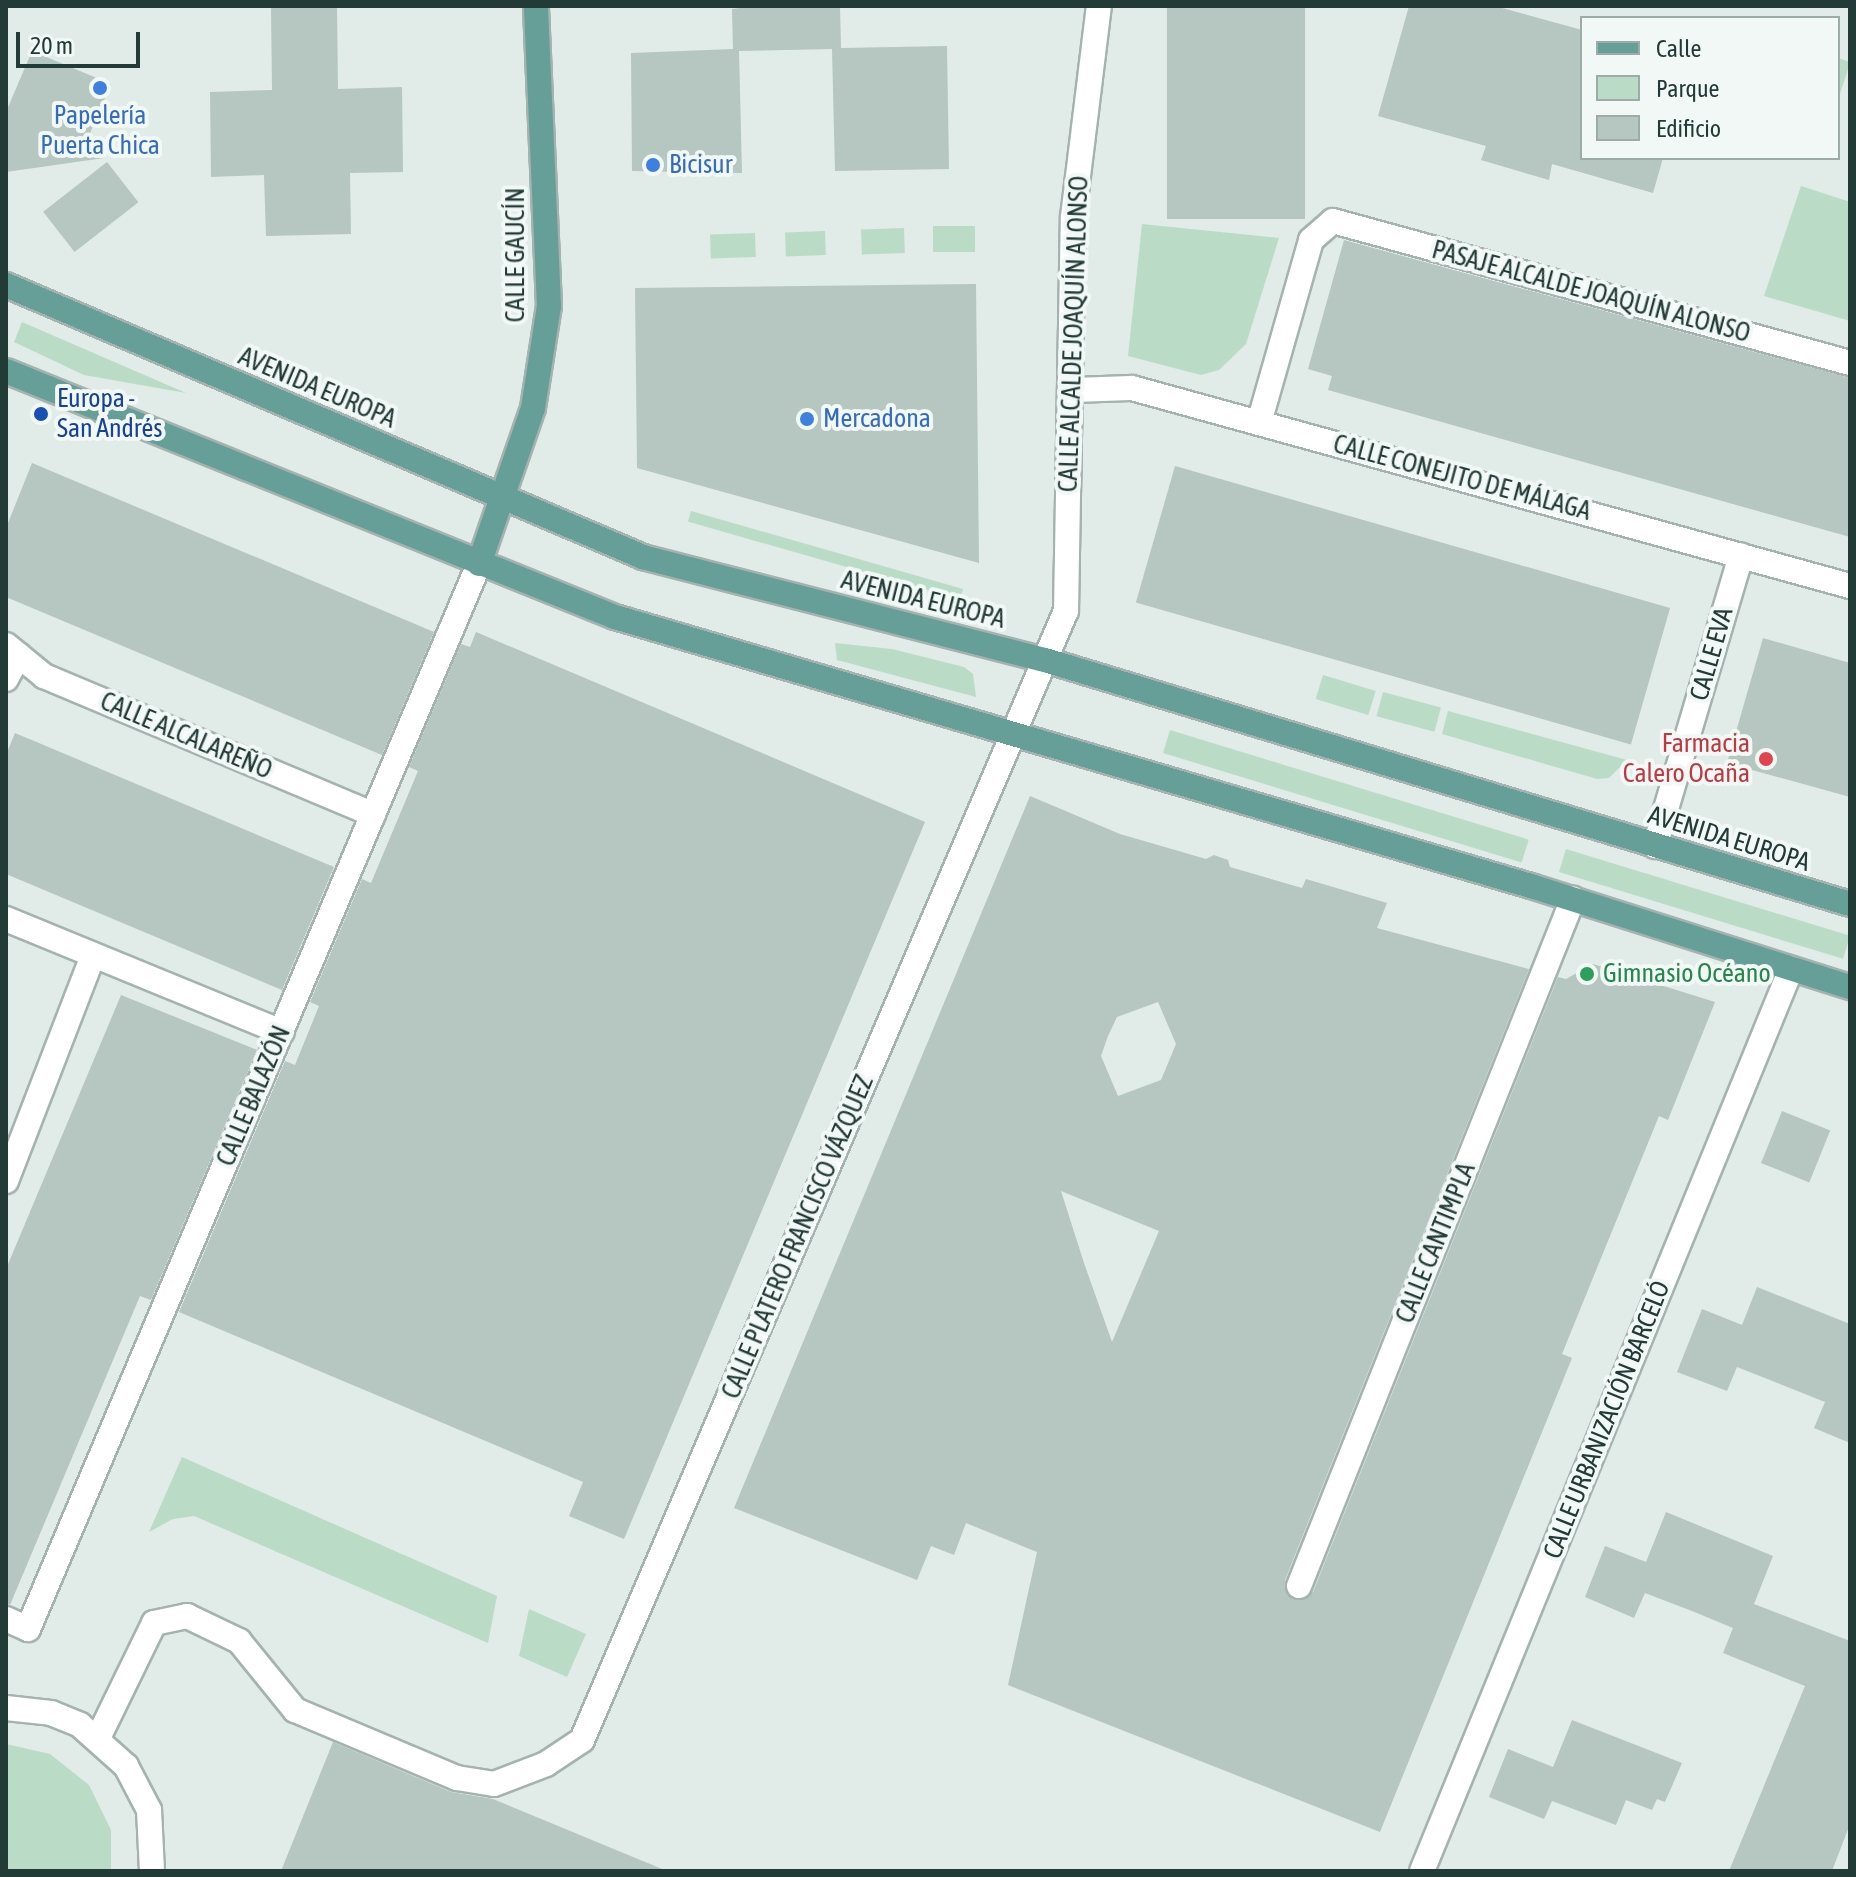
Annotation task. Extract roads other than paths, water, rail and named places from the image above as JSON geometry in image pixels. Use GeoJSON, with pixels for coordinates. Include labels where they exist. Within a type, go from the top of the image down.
{"type":"FeatureCollection","features":[{"type":"Feature","properties":{"kind":"main road","name":"CALLE GAUCÍN"},"geometry":{"type":"LineString","coordinates":[[479,564],[533,408],[549,306],[536,6]]}},
{"type":"Feature","properties":{"kind":"main road","name":"AVENIDA EUROPA"},"geometry":{"type":"LineString","coordinates":[[6,285],[643,557],[1045,660],[1850,904]]}},
{"type":"Feature","properties":{"kind":"main road"},"geometry":{"type":"LineString","coordinates":[[6,371],[615,617],[1573,899],[1850,987]]}},
{"type":"Feature","properties":{"kind":"street","name":"CALLE ALCALDE JOAQUÍN ALONSO"},"geometry":{"type":"LineString","coordinates":[[1014,733],[1066,611],[1073,217],[1099,6]]}},
{"type":"Feature","properties":{"kind":"street","name":"PASAJE ALCALDE JOAQUÍN ALONSO"},"geometry":{"type":"LineString","coordinates":[[1259,423],[1311,240],[1333,221],[1850,363]]}},
{"type":"Feature","properties":{"kind":"street","name":"CALLE CONEJITO DE MÁLAGA"},"geometry":{"type":"LineString","coordinates":[[1072,390],[1132,388],[1850,586]]}},
{"type":"Feature","properties":{"kind":"street","name":"CALLE EVA"},"geometry":{"type":"LineString","coordinates":[[1655,846],[1741,555]]}},
{"type":"Feature","properties":{"kind":"street","name":"CALLE BALAZÓN"},"geometry":{"type":"LineString","coordinates":[[17,1624],[282,1032],[479,564]]}},
{"type":"Feature","properties":{"kind":"street","name":"CALLE ALCALAREÑO"},"geometry":{"type":"LineString","coordinates":[[12,650],[44,676],[373,814]]}},
{"type":"Feature","properties":{"kind":"street"},"geometry":{"type":"LineString","coordinates":[[6,679],[12,650]]}},
{"type":"Feature","properties":{"kind":"street","name":"CALLE PLATERO FRANCISCO VÁZQUEZ"},"geometry":{"type":"LineString","coordinates":[[98,1738],[154,1623],[187,1616],[239,1641],[295,1710],[457,1778],[494,1784],[546,1764],[582,1740],[1014,733]]}},
{"type":"Feature","properties":{"kind":"street","name":"CALLE CANTIMPLA"},"geometry":{"type":"LineString","coordinates":[[1299,1586],[1573,899]]}},
{"type":"Feature","properties":{"kind":"street"},"geometry":{"type":"LineString","coordinates":[[6,919],[282,1032]]}},
{"type":"Feature","properties":{"kind":"street"},"geometry":{"type":"LineString","coordinates":[[7,1176],[93,956]]}},
{"type":"Feature","properties":{"kind":"street","name":"CALLE URBANIZACIÓN BARCELÓ"},"geometry":{"type":"LineString","coordinates":[[1422,1871],[1791,969]]}},
{"type":"Feature","properties":{"kind":"street"},"geometry":{"type":"LineString","coordinates":[[11,1704],[51,1713],[98,1738],[126,1766],[149,1810],[152,1871]]}},
{"type":"Feature","properties":{"kind":"place","name":"Papelería Puerta Chica"},"geometry":{"type":"Point","coordinates":[100,88]}},
{"type":"Feature","properties":{"kind":"place","name":"Bicisur"},"geometry":{"type":"Point","coordinates":[653,165]}},
{"type":"Feature","properties":{"kind":"place","name":"Europa - San Andrés"},"geometry":{"type":"Point","coordinates":[41,414]}},
{"type":"Feature","properties":{"kind":"place","name":"Mercadona"},"geometry":{"type":"Point","coordinates":[807,419]}},
{"type":"Feature","properties":{"kind":"place","name":"Farmacia Calero Ocaña"},"geometry":{"type":"Point","coordinates":[1766,759]}},
{"type":"Feature","properties":{"kind":"place","name":"Gimnasio Océano"},"geometry":{"type":"Point","coordinates":[1587,974]}}]}
